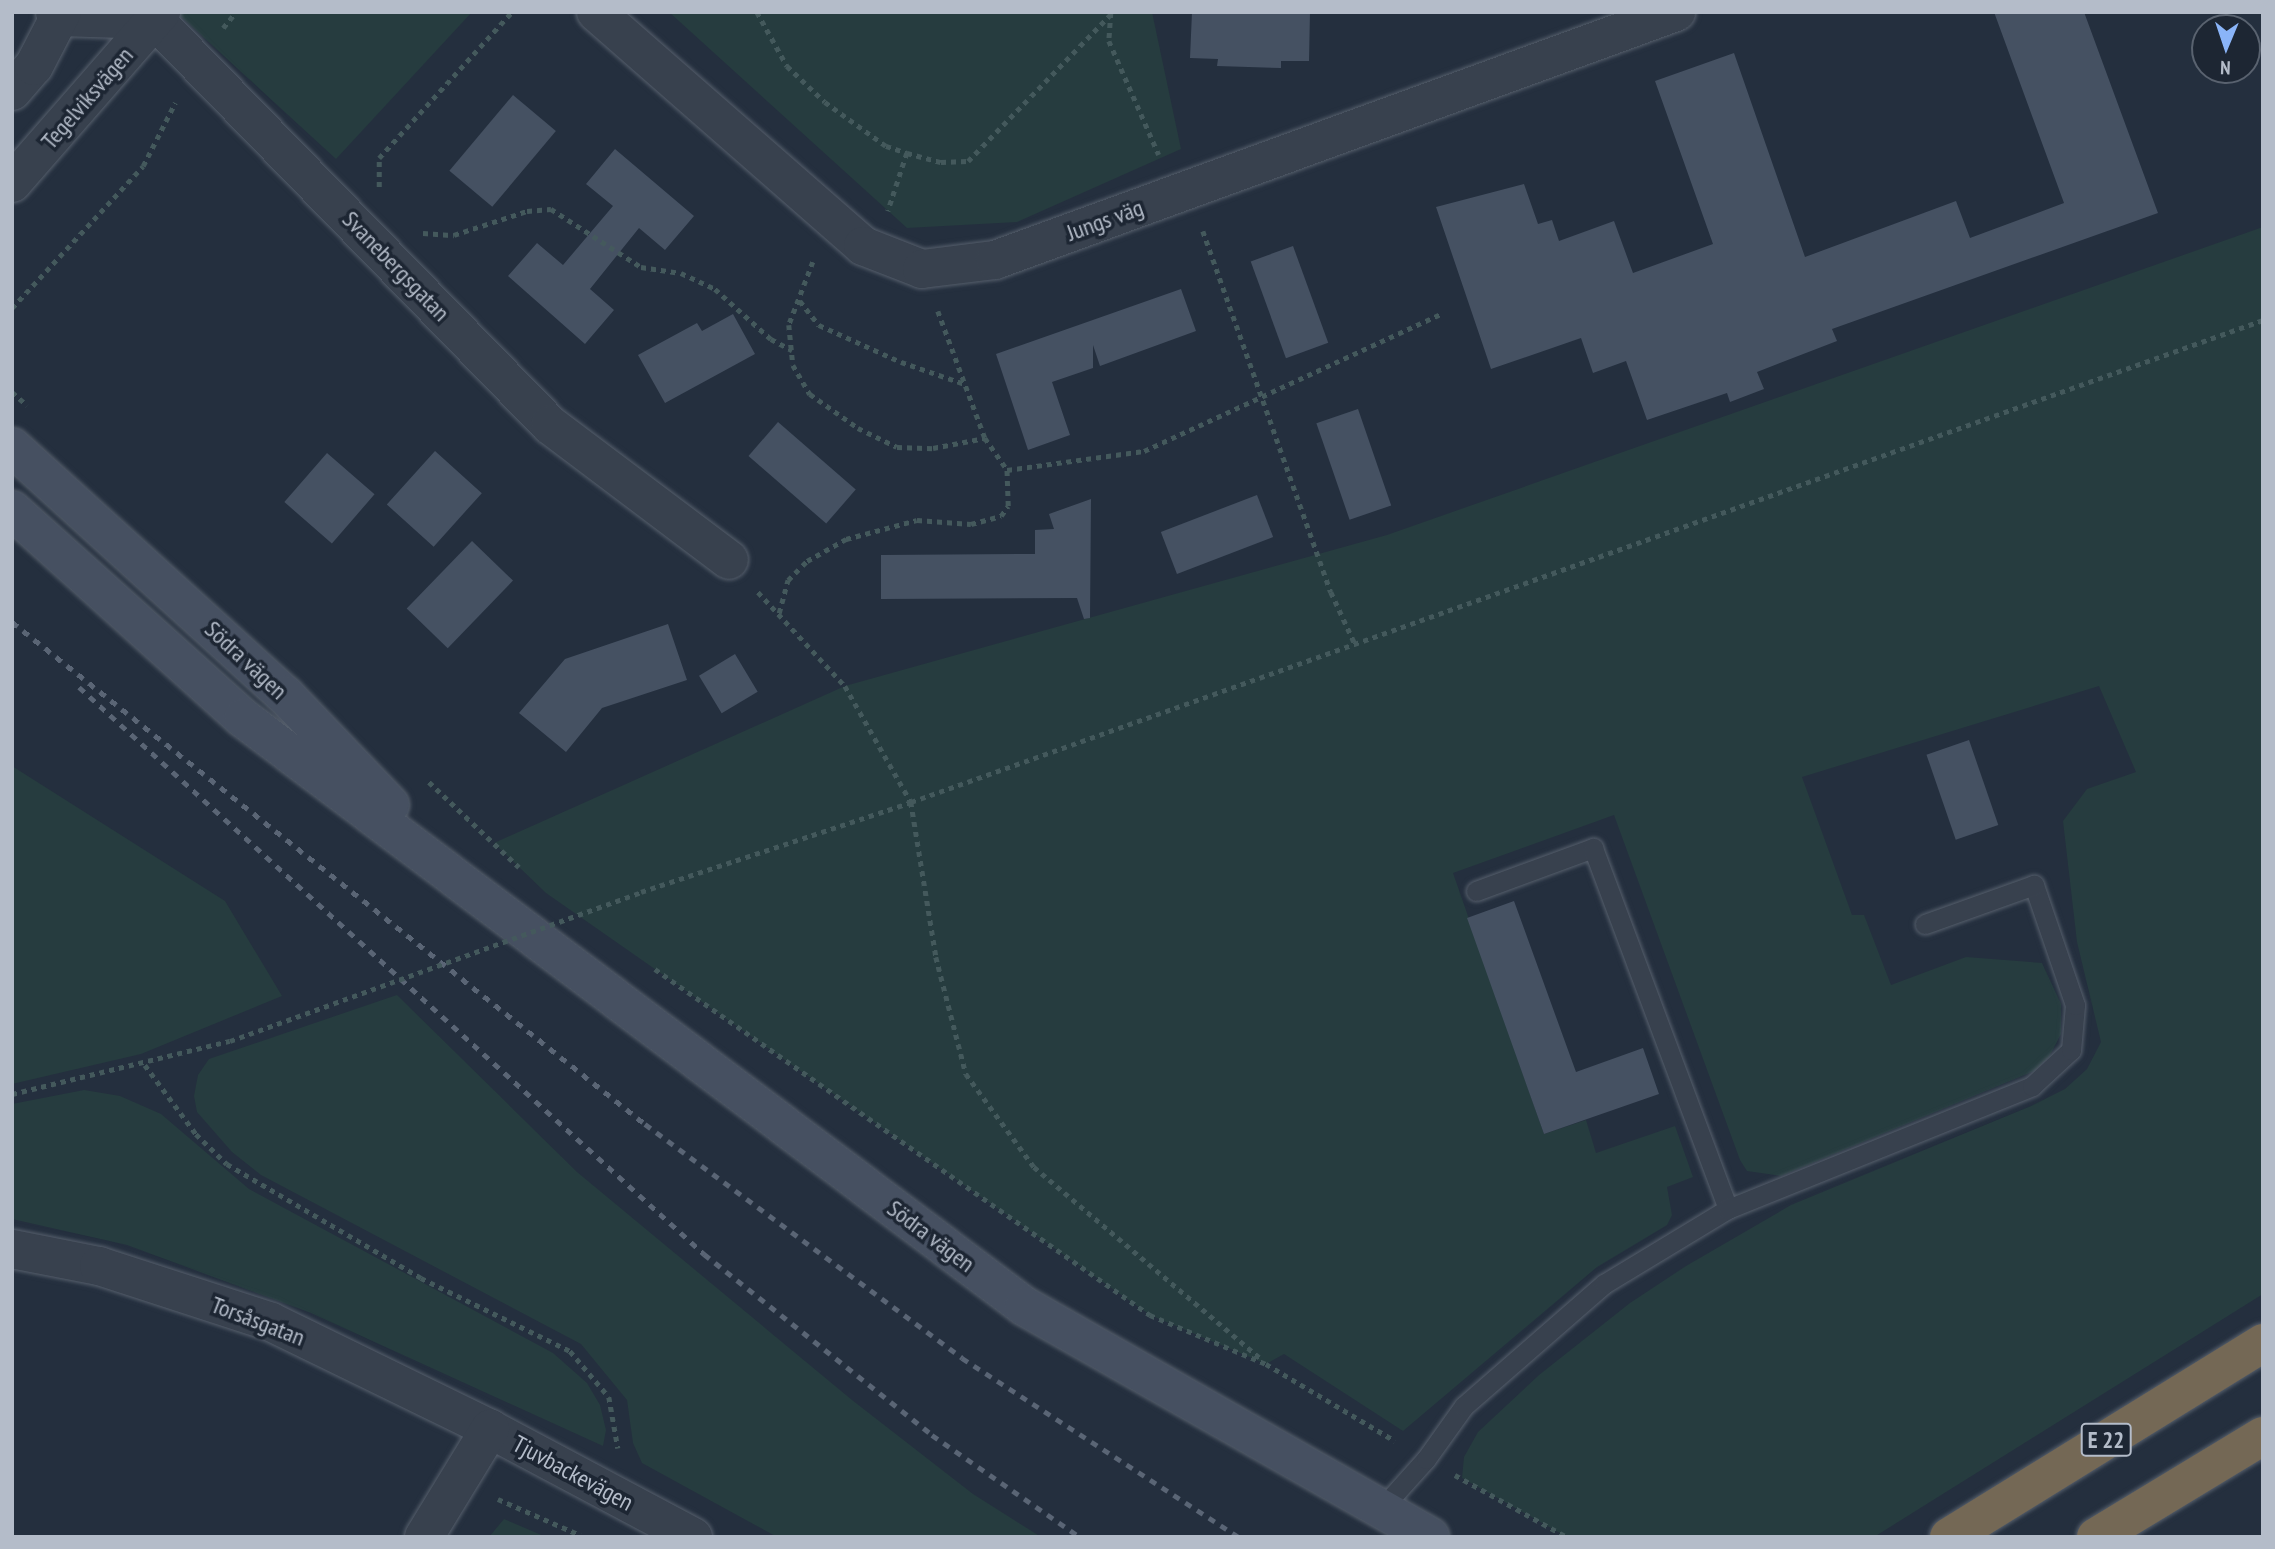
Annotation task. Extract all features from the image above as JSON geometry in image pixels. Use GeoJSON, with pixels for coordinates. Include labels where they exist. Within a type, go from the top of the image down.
{"type":"FeatureCollection","features":[{"type":"Feature","properties":{"kind":"highway","name":"E 22"},"geometry":{"type":"LineString","coordinates":[[1948,1537],[2263,1343]]}},
{"type":"Feature","properties":{"kind":"highway"},"geometry":{"type":"LineString","coordinates":[[2096,1537],[2263,1436]]}},
{"type":"Feature","properties":{"kind":"main road","name":"Södra vägen"},"geometry":{"type":"LineString","coordinates":[[12,447],[285,695],[466,886]]}},
{"type":"Feature","properties":{"kind":"main road","name":"Södra vägen"},"geometry":{"type":"LineString","coordinates":[[12,510],[243,718],[1024,1306],[1430,1537]]}},
{"type":"Feature","properties":{"kind":"street","name":"Jungs väg"},"geometry":{"type":"LineString","coordinates":[[596,12],[863,246],[922,269],[995,260],[1676,12]]}},
{"type":"Feature","properties":{"kind":"street"},"geometry":{"type":"LineString","coordinates":[[12,90],[34,66],[59,14],[158,16]]}},
{"type":"Feature","properties":{"kind":"street","name":"Svanebergsgatan"},"geometry":{"type":"LineString","coordinates":[[158,16],[197,60],[550,425],[729,560]]}},
{"type":"Feature","properties":{"kind":"street","name":"Tegelviksvägen"},"geometry":{"type":"LineString","coordinates":[[12,183],[158,16]]}},
{"type":"Feature","properties":{"kind":"street","name":"Torsåsgatan"},"geometry":{"type":"LineString","coordinates":[[12,1249],[99,1266],[271,1322],[490,1429]]}},
{"type":"Feature","properties":{"kind":"street"},"geometry":{"type":"LineString","coordinates":[[424,1537],[490,1429]]}},
{"type":"Feature","properties":{"kind":"street","name":"Tjuvbackevägen"},"geometry":{"type":"LineString","coordinates":[[490,1429],[693,1537]]}},
{"type":"Feature","properties":{"kind":"lane"},"geometry":{"type":"LineString","coordinates":[[1476,891],[1593,848],[1728,1209]]}},
{"type":"Feature","properties":{"kind":"lane"},"geometry":{"type":"LineString","coordinates":[[1381,1509],[1426,1459],[1464,1406],[1604,1284],[1728,1209],[2032,1086],[2071,1050],[2075,1005],[2034,885],[1925,924]]}},
{"type":"Feature","properties":{"kind":"path"},"geometry":{"type":"LineString","coordinates":[[380,193],[379,158],[512,12]]}},
{"type":"Feature","properties":{"kind":"path"},"geometry":{"type":"LineString","coordinates":[[757,12],[796,75],[886,146],[941,162],[968,161],[1111,13]]}},
{"type":"Feature","properties":{"kind":"path"},"geometry":{"type":"LineString","coordinates":[[1111,13],[1109,41],[1182,192],[1331,592],[1355,644]]}},
{"type":"Feature","properties":{"kind":"path"},"geometry":{"type":"LineString","coordinates":[[12,308],[143,166],[197,60]]}},
{"type":"Feature","properties":{"kind":"path"},"geometry":{"type":"LineString","coordinates":[[875,251],[907,153]]}},
{"type":"Feature","properties":{"kind":"path"},"geometry":{"type":"LineString","coordinates":[[414,230],[454,235],[527,211],[551,209],[641,267],[681,273],[715,289],[771,339],[792,350]]}},
{"type":"Feature","properties":{"kind":"path"},"geometry":{"type":"LineString","coordinates":[[813,262],[789,325],[793,365],[810,394],[858,428],[897,447],[933,448],[985,438]]}},
{"type":"Feature","properties":{"kind":"path"},"geometry":{"type":"LineString","coordinates":[[799,300],[819,325],[901,362],[965,384]]}},
{"type":"Feature","properties":{"kind":"path"},"geometry":{"type":"LineString","coordinates":[[779,614],[788,580],[807,561],[846,539],[917,520],[971,524],[1001,516],[1008,506],[1007,470],[985,438],[938,311]]}},
{"type":"Feature","properties":{"kind":"path"},"geometry":{"type":"LineString","coordinates":[[1007,470],[1144,451],[1442,313]]}},
{"type":"Feature","properties":{"kind":"path"},"geometry":{"type":"LineString","coordinates":[[12,1094],[145,1065],[230,1041],[641,892],[911,802],[2263,320]]}},
{"type":"Feature","properties":{"kind":"path"},"geometry":{"type":"LineString","coordinates":[[12,392],[32,410]]}},
{"type":"Feature","properties":{"kind":"path"},"geometry":{"type":"LineString","coordinates":[[729,560],[845,686],[911,802],[936,957],[966,1074],[1034,1167],[1266,1364]]}},
{"type":"Feature","properties":{"kind":"path"},"geometry":{"type":"LineString","coordinates":[[423,776],[529,876]]}},
{"type":"Feature","properties":{"kind":"path"},"geometry":{"type":"LineString","coordinates":[[569,909],[591,924]]}},
{"type":"Feature","properties":{"kind":"path"},"geometry":{"type":"LineString","coordinates":[[647,963],[1150,1315],[1266,1364],[1426,1459],[1567,1537]]}},
{"type":"Feature","properties":{"kind":"path"},"geometry":{"type":"LineString","coordinates":[[145,1065],[196,1134],[228,1164],[421,1278],[570,1351],[609,1397],[618,1449],[605,1490]]}},
{"type":"Feature","properties":{"kind":"path"},"geometry":{"type":"LineString","coordinates":[[460,1478],[518,1510],[580,1535]]}},
{"type":"Feature","properties":{"kind":"green space"},"geometry":{"type":"Polygon","coordinates":[[[176,12],[472,12],[336,159],[176,12]]]}},
{"type":"Feature","properties":{"kind":"green space"},"geometry":{"type":"Polygon","coordinates":[[[669,12],[1152,12],[1181,149],[1017,222],[907,228],[669,12]]]}},
{"type":"Feature","properties":{"kind":"green space"},"geometry":{"type":"Polygon","coordinates":[[[2263,227],[2263,1294],[1874,1537],[1567,1537],[1462,1478],[1464,1457],[1478,1432],[1539,1375],[1630,1303],[1686,1266],[1791,1205],[2031,1106],[2065,1089],[2087,1069],[2101,1042],[2077,942],[2063,821],[2087,789],[2136,772],[2099,686],[1802,777],[1852,915],[1864,915],[1891,985],[1966,957],[2042,963],[2061,1004],[2061,1034],[2049,1057],[2034,1071],[1781,1176],[1747,1171],[1740,1160],[1614,815],[1453,873],[1544,1134],[1586,1120],[1596,1153],[1675,1126],[1693,1177],[1667,1187],[1672,1215],[1667,1225],[1597,1267],[1403,1431],[1284,1354],[1266,1364],[1150,1315],[546,893],[494,843],[845,686],[1387,535],[2263,227]]]}},
{"type":"Feature","properties":{"kind":"green space"},"geometry":{"type":"Polygon","coordinates":[[[12,766],[225,901],[282,996],[141,1054],[12,1084],[12,766]]]}},
{"type":"Feature","properties":{"kind":"green space"},"geometry":{"type":"Polygon","coordinates":[[[397,995],[577,1172],[852,1400],[973,1494],[1041,1537],[777,1537],[642,1463],[633,1443],[627,1400],[581,1344],[261,1175],[232,1152],[197,1112],[194,1096],[198,1075],[209,1059],[397,995]]]}},
{"type":"Feature","properties":{"kind":"green space"},"geometry":{"type":"Polygon","coordinates":[[[84,1090],[120,1096],[161,1114],[249,1189],[553,1353],[587,1383],[600,1405],[606,1430],[603,1446],[311,1313],[127,1245],[12,1219],[12,1104],[84,1090]]]}},
{"type":"Feature","properties":{"kind":"green space"},"geometry":{"type":"Polygon","coordinates":[[[504,1519],[546,1537],[489,1537],[504,1519]]]}},
{"type":"Feature","properties":{"kind":"building"},"geometry":{"type":"Polygon","coordinates":[[[1192,12],[1310,12],[1309,61],[1281,61],[1281,68],[1217,66],[1218,59],[1190,58],[1192,12]]]}},
{"type":"Feature","properties":{"kind":"building"},"geometry":{"type":"Polygon","coordinates":[[[1994,12],[2084,12],[2158,213],[1832,329],[1837,341],[1757,372],[1764,389],[1730,402],[1727,393],[1647,420],[1626,361],[1593,373],[1581,338],[1491,369],[1436,207],[1524,184],[1538,224],[1552,220],[1559,241],[1614,221],[1633,273],[1713,244],[1655,81],[1734,53],[1805,257],[1956,201],[1970,238],[2064,203],[1994,12]]]}},
{"type":"Feature","properties":{"kind":"building"},"geometry":{"type":"Polygon","coordinates":[[[513,95],[556,131],[492,207],[449,171],[513,95]]]}},
{"type":"Feature","properties":{"kind":"building"},"geometry":{"type":"Polygon","coordinates":[[[615,149],[694,216],[665,250],[639,228],[590,289],[614,310],[585,344],[508,276],[537,243],[563,265],[613,206],[586,184],[615,149]]]}},
{"type":"Feature","properties":{"kind":"building"},"geometry":{"type":"Polygon","coordinates":[[[1293,246],[1328,343],[1286,358],[1251,261],[1293,246]]]}},
{"type":"Feature","properties":{"kind":"building"},"geometry":{"type":"Polygon","coordinates":[[[1181,289],[1196,331],[1100,366],[1093,345],[1093,368],[1052,382],[1070,435],[1028,450],[996,354],[1181,289]]]}},
{"type":"Feature","properties":{"kind":"building"},"geometry":{"type":"Polygon","coordinates":[[[733,314],[755,354],[665,403],[638,355],[697,323],[702,331],[733,314]]]}},
{"type":"Feature","properties":{"kind":"building"},"geometry":{"type":"Polygon","coordinates":[[[1358,409],[1391,505],[1350,520],[1316,423],[1358,409]]]}},
{"type":"Feature","properties":{"kind":"building"},"geometry":{"type":"Polygon","coordinates":[[[778,422],[856,490],[826,524],[748,456],[778,422]]]}},
{"type":"Feature","properties":{"kind":"building"},"geometry":{"type":"Polygon","coordinates":[[[435,451],[482,493],[434,547],[387,505],[435,451]]]}},
{"type":"Feature","properties":{"kind":"building"},"geometry":{"type":"Polygon","coordinates":[[[327,453],[375,494],[332,543],[284,502],[327,453]]]}},
{"type":"Feature","properties":{"kind":"building"},"geometry":{"type":"Polygon","coordinates":[[[1257,495],[1273,537],[1177,574],[1161,532],[1257,495]]]}},
{"type":"Feature","properties":{"kind":"building"},"geometry":{"type":"Polygon","coordinates":[[[1091,499],[1090,618],[1084,619],[1077,598],[881,599],[881,555],[1035,554],[1035,530],[1054,529],[1049,514],[1091,499]]]}},
{"type":"Feature","properties":{"kind":"building"},"geometry":{"type":"Polygon","coordinates":[[[472,541],[513,581],[448,648],[407,609],[472,541]]]}},
{"type":"Feature","properties":{"kind":"building"},"geometry":{"type":"Polygon","coordinates":[[[668,624],[687,680],[602,708],[566,752],[519,713],[565,659],[668,624]]]}},
{"type":"Feature","properties":{"kind":"building"},"geometry":{"type":"Polygon","coordinates":[[[735,654],[758,692],[722,713],[699,676],[735,654]]]}},
{"type":"Feature","properties":{"kind":"building"},"geometry":{"type":"Polygon","coordinates":[[[1969,740],[1998,825],[1956,840],[1926,755],[1969,740]]]}},
{"type":"Feature","properties":{"kind":"building"},"geometry":{"type":"Polygon","coordinates":[[[1514,901],[1576,1072],[1643,1048],[1659,1094],[1544,1134],[1467,918],[1514,901]]]}},
{"type":"Feature","properties":{"kind":"railway"},"geometry":{"type":"LineString","coordinates":[[12,622],[645,1124],[962,1358],[1239,1537]]}},
{"type":"Feature","properties":{"kind":"railway"},"geometry":{"type":"LineString","coordinates":[[79,687],[704,1254],[932,1435],[1080,1537]]}}]}
